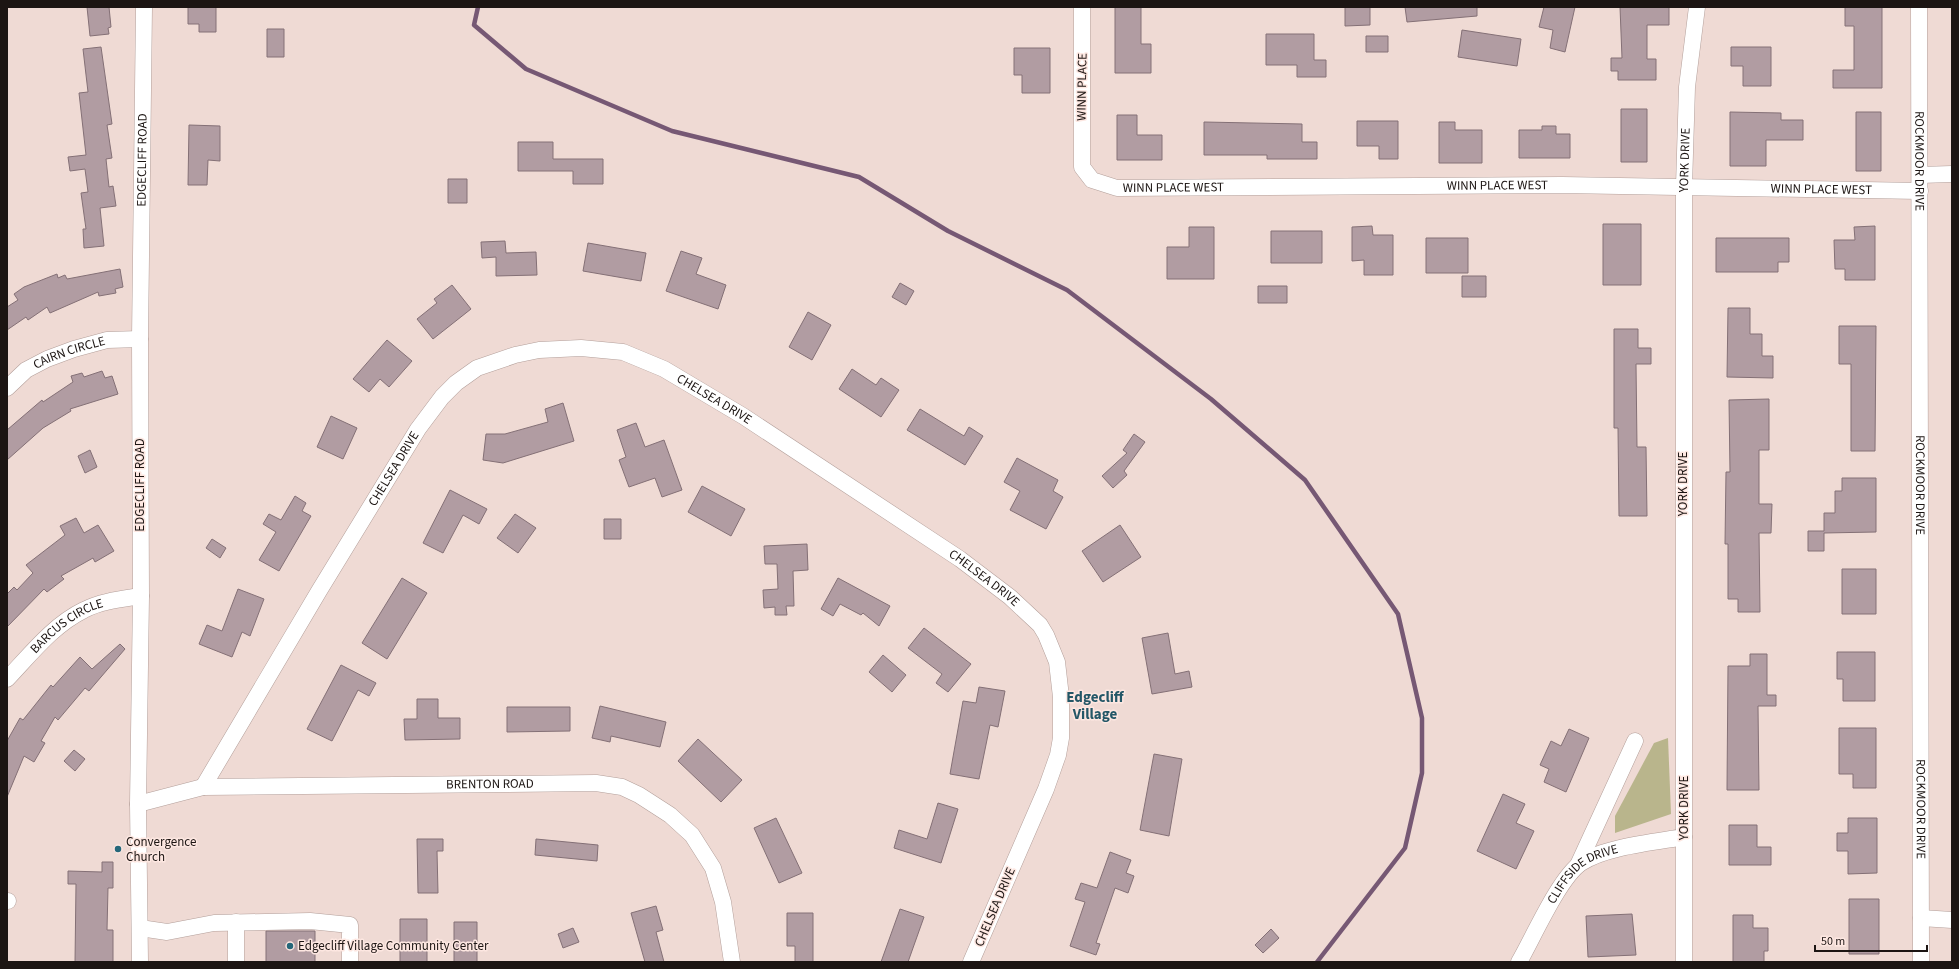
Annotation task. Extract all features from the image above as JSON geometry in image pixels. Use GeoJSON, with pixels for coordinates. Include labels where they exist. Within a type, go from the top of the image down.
{"type":"FeatureCollection","features":[{"type":"Feature","properties":{"kind":"street","name":"EDGECLIFF ROAD"},"geometry":{"type":"LineString","coordinates":[[140,962],[138,804],[140,339],[144,7]]}},
{"type":"Feature","properties":{"kind":"street","name":"WINN PLACE"},"geometry":{"type":"LineString","coordinates":[[1082,7],[1082,167]]}},
{"type":"Feature","properties":{"kind":"street","name":"YORK DRIVE"},"geometry":{"type":"LineString","coordinates":[[1684,962],[1684,186],[1686,87],[1697,7]]}},
{"type":"Feature","properties":{"kind":"street","name":"ROCKMOOR DRIVE"},"geometry":{"type":"LineString","coordinates":[[1919,7],[1921,962]]}},
{"type":"Feature","properties":{"kind":"street","name":"WINN PLACE WEST"},"geometry":{"type":"LineString","coordinates":[[1082,167],[1092,180],[1117,188],[1554,185],[1684,186],[1920,183],[1952,174]]}},
{"type":"Feature","properties":{"kind":"street","name":"CAIRN CIRCLE"},"geometry":{"type":"LineString","coordinates":[[7,388],[26,370],[54,356],[107,340],[140,339]]}},
{"type":"Feature","properties":{"kind":"street","name":"CHELSEA DRIVE"},"geometry":{"type":"LineString","coordinates":[[203,787],[319,591],[418,429],[442,397],[456,383],[477,368],[516,354],[539,350],[581,348],[623,352],[664,369],[743,416],[960,559],[1010,597],[1040,626],[1046,635],[1057,662],[1061,697],[1061,738],[1058,755],[1046,789],[971,962]]}},
{"type":"Feature","properties":{"kind":"street","name":"BARCUS CIRCLE"},"geometry":{"type":"LineString","coordinates":[[7,679],[54,630],[84,610],[106,602],[140,596]]}},
{"type":"Feature","properties":{"kind":"street"},"geometry":{"type":"LineString","coordinates":[[1578,865],[1635,740]]}},
{"type":"Feature","properties":{"kind":"street","name":"BRENTON ROAD"},"geometry":{"type":"LineString","coordinates":[[138,804],[203,787],[596,783],[622,787],[639,795],[670,815],[692,835],[713,868],[723,902],[732,962]]}},
{"type":"Feature","properties":{"kind":"street","name":"CLIFFSIDE DRIVE"},"geometry":{"type":"LineString","coordinates":[[1519,962],[1558,890],[1578,865],[1616,849],[1684,837]]}},
{"type":"Feature","properties":{"kind":"street"},"geometry":{"type":"LineString","coordinates":[[1921,918],[1952,920]]}},
{"type":"Feature","properties":{"kind":"street"},"geometry":{"type":"LineString","coordinates":[[140,928],[167,932],[214,923],[236,922],[310,921],[350,925],[350,962]]}},
{"type":"Feature","properties":{"kind":"street"},"geometry":{"type":"LineString","coordinates":[[236,922],[236,962]]}},
{"type":"Feature","properties":{"kind":"shaded area"},"geometry":{"type":"Polygon","coordinates":[[[1668,738],[1671,814],[1615,833],[1615,816],[1654,743],[1668,738]]]}},
{"type":"Feature","properties":{"kind":"building"},"geometry":{"type":"Polygon","coordinates":[[[87,7],[109,7],[111,27],[108,28],[109,34],[90,36],[87,7]]]}},
{"type":"Feature","properties":{"kind":"building"},"geometry":{"type":"Polygon","coordinates":[[[188,7],[216,7],[216,32],[199,32],[199,24],[188,24],[188,7]]]}},
{"type":"Feature","properties":{"kind":"building"},"geometry":{"type":"Polygon","coordinates":[[[1115,7],[1141,7],[1141,44],[1151,44],[1151,73],[1115,73],[1115,7]]]}},
{"type":"Feature","properties":{"kind":"building"},"geometry":{"type":"Polygon","coordinates":[[[1345,7],[1370,7],[1370,25],[1345,26],[1345,7]]]}},
{"type":"Feature","properties":{"kind":"building"},"geometry":{"type":"Polygon","coordinates":[[[1405,7],[1477,7],[1477,16],[1407,22],[1405,7]]]}},
{"type":"Feature","properties":{"kind":"building"},"geometry":{"type":"Polygon","coordinates":[[[1544,7],[1575,7],[1565,52],[1550,48],[1553,30],[1539,27],[1544,7]]]}},
{"type":"Feature","properties":{"kind":"building"},"geometry":{"type":"Polygon","coordinates":[[[1620,7],[1669,7],[1669,25],[1647,25],[1647,59],[1656,59],[1656,80],[1618,80],[1618,71],[1611,71],[1611,58],[1622,58],[1620,7]]]}},
{"type":"Feature","properties":{"kind":"building"},"geometry":{"type":"Polygon","coordinates":[[[1845,7],[1882,7],[1882,88],[1833,88],[1833,70],[1854,70],[1854,26],[1845,26],[1845,7]]]}},
{"type":"Feature","properties":{"kind":"building"},"geometry":{"type":"Polygon","coordinates":[[[267,29],[284,29],[284,57],[267,57],[267,29]]]}},
{"type":"Feature","properties":{"kind":"building"},"geometry":{"type":"Polygon","coordinates":[[[1462,30],[1521,39],[1517,66],[1458,57],[1462,30]]]}},
{"type":"Feature","properties":{"kind":"building"},"geometry":{"type":"Polygon","coordinates":[[[1266,34],[1314,34],[1314,60],[1326,60],[1326,77],[1297,77],[1297,65],[1266,65],[1266,34]]]}},
{"type":"Feature","properties":{"kind":"building"},"geometry":{"type":"Polygon","coordinates":[[[1366,36],[1388,36],[1388,52],[1366,52],[1366,36]]]}},
{"type":"Feature","properties":{"kind":"building"},"geometry":{"type":"Polygon","coordinates":[[[101,47],[112,124],[107,125],[112,158],[106,159],[109,187],[113,186],[116,206],[100,208],[104,246],[84,248],[83,229],[86,229],[81,193],[88,192],[85,169],[70,171],[68,157],[86,155],[79,93],[88,92],[83,49],[101,47]]]}},
{"type":"Feature","properties":{"kind":"building"},"geometry":{"type":"Polygon","coordinates":[[[1731,47],[1771,47],[1771,86],[1743,86],[1743,66],[1731,66],[1731,47]]]}},
{"type":"Feature","properties":{"kind":"building"},"geometry":{"type":"Polygon","coordinates":[[[1014,48],[1050,48],[1050,93],[1022,93],[1022,75],[1014,75],[1014,48]]]}},
{"type":"Feature","properties":{"kind":"building"},"geometry":{"type":"Polygon","coordinates":[[[1621,109],[1647,109],[1647,162],[1621,162],[1621,109]]]}},
{"type":"Feature","properties":{"kind":"building"},"geometry":{"type":"Polygon","coordinates":[[[1730,112],[1781,113],[1781,120],[1803,120],[1803,140],[1766,140],[1766,166],[1730,166],[1730,112]]]}},
{"type":"Feature","properties":{"kind":"building"},"geometry":{"type":"Polygon","coordinates":[[[1856,112],[1881,112],[1881,171],[1856,171],[1856,112]]]}},
{"type":"Feature","properties":{"kind":"building"},"geometry":{"type":"Polygon","coordinates":[[[1117,115],[1137,115],[1137,135],[1162,135],[1162,160],[1117,160],[1117,115]]]}},
{"type":"Feature","properties":{"kind":"building"},"geometry":{"type":"Polygon","coordinates":[[[1357,121],[1398,121],[1398,159],[1379,159],[1379,146],[1357,146],[1357,121]]]}},
{"type":"Feature","properties":{"kind":"building"},"geometry":{"type":"Polygon","coordinates":[[[1204,122],[1302,124],[1302,142],[1317,142],[1317,159],[1267,159],[1267,155],[1204,155],[1204,122]]]}},
{"type":"Feature","properties":{"kind":"building"},"geometry":{"type":"Polygon","coordinates":[[[1439,122],[1455,122],[1455,130],[1482,130],[1482,163],[1439,163],[1439,122]]]}},
{"type":"Feature","properties":{"kind":"building"},"geometry":{"type":"Polygon","coordinates":[[[189,125],[220,126],[220,161],[208,160],[207,185],[188,185],[189,125]]]}},
{"type":"Feature","properties":{"kind":"building"},"geometry":{"type":"Polygon","coordinates":[[[1542,126],[1556,126],[1556,134],[1570,134],[1570,158],[1519,158],[1519,130],[1542,130],[1542,126]]]}},
{"type":"Feature","properties":{"kind":"building"},"geometry":{"type":"Polygon","coordinates":[[[518,142],[553,142],[553,159],[603,159],[603,184],[573,184],[573,171],[518,171],[518,142]]]}},
{"type":"Feature","properties":{"kind":"building"},"geometry":{"type":"Polygon","coordinates":[[[448,179],[467,179],[467,203],[448,203],[448,179]]]}},
{"type":"Feature","properties":{"kind":"building"},"geometry":{"type":"Polygon","coordinates":[[[1603,224],[1641,224],[1641,285],[1603,285],[1603,224]]]}},
{"type":"Feature","properties":{"kind":"building"},"geometry":{"type":"Polygon","coordinates":[[[1372,226],[1373,235],[1393,235],[1393,275],[1364,275],[1364,260],[1352,261],[1352,227],[1372,226]]]}},
{"type":"Feature","properties":{"kind":"building"},"geometry":{"type":"Polygon","coordinates":[[[1875,226],[1875,280],[1845,280],[1845,269],[1835,269],[1834,240],[1855,240],[1854,227],[1875,226]]]}},
{"type":"Feature","properties":{"kind":"building"},"geometry":{"type":"Polygon","coordinates":[[[1189,227],[1214,227],[1214,279],[1167,279],[1167,247],[1189,247],[1189,227]]]}},
{"type":"Feature","properties":{"kind":"building"},"geometry":{"type":"Polygon","coordinates":[[[1271,231],[1322,231],[1322,263],[1271,263],[1271,231]]]}},
{"type":"Feature","properties":{"kind":"building"},"geometry":{"type":"Polygon","coordinates":[[[1426,238],[1468,238],[1468,273],[1426,273],[1426,238]]]}},
{"type":"Feature","properties":{"kind":"building"},"geometry":{"type":"Polygon","coordinates":[[[1716,238],[1789,238],[1789,262],[1778,262],[1778,272],[1716,272],[1716,238]]]}},
{"type":"Feature","properties":{"kind":"building"},"geometry":{"type":"Polygon","coordinates":[[[505,241],[506,253],[536,252],[537,275],[496,276],[496,257],[482,258],[481,242],[505,241]]]}},
{"type":"Feature","properties":{"kind":"building"},"geometry":{"type":"Polygon","coordinates":[[[588,243],[646,253],[641,281],[583,271],[588,243]]]}},
{"type":"Feature","properties":{"kind":"building"},"geometry":{"type":"Polygon","coordinates":[[[681,251],[702,258],[696,274],[726,285],[718,309],[666,291],[681,251]]]}},
{"type":"Feature","properties":{"kind":"building"},"geometry":{"type":"Polygon","coordinates":[[[120,269],[123,287],[115,289],[116,293],[99,296],[98,292],[50,313],[47,307],[28,320],[26,317],[7,330],[7,307],[18,300],[14,294],[24,287],[57,274],[58,278],[65,275],[67,279],[120,269]]]}},
{"type":"Feature","properties":{"kind":"building"},"geometry":{"type":"Polygon","coordinates":[[[1462,276],[1486,276],[1486,297],[1462,297],[1462,276]]]}},
{"type":"Feature","properties":{"kind":"building"},"geometry":{"type":"Polygon","coordinates":[[[900,283],[914,291],[906,305],[892,297],[900,283]]]}},
{"type":"Feature","properties":{"kind":"building"},"geometry":{"type":"Polygon","coordinates":[[[452,285],[471,309],[433,339],[417,319],[437,303],[434,299],[452,285]]]}},
{"type":"Feature","properties":{"kind":"building"},"geometry":{"type":"Polygon","coordinates":[[[1258,286],[1287,286],[1287,303],[1258,303],[1258,286]]]}},
{"type":"Feature","properties":{"kind":"building"},"geometry":{"type":"Polygon","coordinates":[[[1728,308],[1750,308],[1750,334],[1762,334],[1762,356],[1773,356],[1773,378],[1727,377],[1728,308]]]}},
{"type":"Feature","properties":{"kind":"building"},"geometry":{"type":"Polygon","coordinates":[[[808,312],[831,325],[812,360],[789,347],[808,312]]]}},
{"type":"Feature","properties":{"kind":"building"},"geometry":{"type":"Polygon","coordinates":[[[1839,326],[1876,326],[1875,451],[1851,451],[1851,364],[1839,364],[1839,326]]]}},
{"type":"Feature","properties":{"kind":"building"},"geometry":{"type":"Polygon","coordinates":[[[1614,329],[1638,329],[1638,348],[1651,348],[1651,364],[1636,364],[1637,447],[1646,447],[1647,516],[1619,516],[1618,428],[1614,428],[1614,329]]]}},
{"type":"Feature","properties":{"kind":"building"},"geometry":{"type":"Polygon","coordinates":[[[387,340],[412,361],[389,387],[380,379],[369,392],[353,379],[387,340]]]}},
{"type":"Feature","properties":{"kind":"building"},"geometry":{"type":"Polygon","coordinates":[[[852,369],[876,385],[881,378],[899,390],[881,417],[839,389],[852,369]]]}},
{"type":"Feature","properties":{"kind":"building"},"geometry":{"type":"Polygon","coordinates":[[[102,371],[105,378],[112,376],[118,394],[70,409],[71,411],[43,428],[7,460],[7,430],[42,400],[43,402],[73,382],[71,376],[82,373],[84,377],[102,371]]]}},
{"type":"Feature","properties":{"kind":"building"},"geometry":{"type":"Polygon","coordinates":[[[1769,399],[1769,450],[1759,450],[1759,504],[1772,504],[1771,533],[1759,533],[1760,612],[1738,612],[1738,599],[1728,599],[1728,544],[1725,544],[1726,472],[1730,472],[1729,400],[1769,399]]]}},
{"type":"Feature","properties":{"kind":"building"},"geometry":{"type":"Polygon","coordinates":[[[563,403],[574,441],[503,463],[483,460],[486,434],[505,434],[548,422],[545,409],[563,403]]]}},
{"type":"Feature","properties":{"kind":"building"},"geometry":{"type":"Polygon","coordinates":[[[920,409],[964,436],[969,427],[983,436],[965,465],[907,430],[920,409]]]}},
{"type":"Feature","properties":{"kind":"building"},"geometry":{"type":"Polygon","coordinates":[[[331,416],[357,428],[343,459],[317,447],[331,416]]]}},
{"type":"Feature","properties":{"kind":"building"},"geometry":{"type":"Polygon","coordinates":[[[636,423],[645,447],[664,440],[682,490],[662,497],[655,478],[629,487],[619,460],[626,457],[617,430],[636,423]]]}},
{"type":"Feature","properties":{"kind":"building"},"geometry":{"type":"Polygon","coordinates":[[[1134,434],[1145,442],[1124,471],[1127,475],[1113,488],[1102,476],[1127,453],[1123,450],[1134,434]]]}},
{"type":"Feature","properties":{"kind":"building"},"geometry":{"type":"Polygon","coordinates":[[[90,450],[97,467],[85,473],[78,456],[90,450]]]}},
{"type":"Feature","properties":{"kind":"building"},"geometry":{"type":"Polygon","coordinates":[[[1017,458],[1058,480],[1053,491],[1063,497],[1046,529],[1010,510],[1020,491],[1004,482],[1017,458]]]}},
{"type":"Feature","properties":{"kind":"building"},"geometry":{"type":"Polygon","coordinates":[[[1842,478],[1876,478],[1876,532],[1824,533],[1824,551],[1808,551],[1808,531],[1824,531],[1824,513],[1835,513],[1835,491],[1842,491],[1842,478]]]}},
{"type":"Feature","properties":{"kind":"building"},"geometry":{"type":"Polygon","coordinates":[[[702,486],[745,509],[731,536],[688,512],[702,486]]]}},
{"type":"Feature","properties":{"kind":"building"},"geometry":{"type":"Polygon","coordinates":[[[450,490],[487,509],[479,524],[463,515],[443,553],[423,543],[450,490]]]}},
{"type":"Feature","properties":{"kind":"building"},"geometry":{"type":"Polygon","coordinates":[[[295,496],[306,503],[302,511],[311,516],[279,571],[259,560],[276,532],[263,524],[269,514],[281,520],[295,496]]]}},
{"type":"Feature","properties":{"kind":"building"},"geometry":{"type":"Polygon","coordinates":[[[515,514],[536,528],[518,553],[497,538],[515,514]]]}},
{"type":"Feature","properties":{"kind":"building"},"geometry":{"type":"Polygon","coordinates":[[[76,518],[84,533],[98,525],[114,551],[95,562],[93,558],[61,576],[64,579],[47,592],[44,589],[7,627],[7,594],[14,587],[17,590],[33,573],[26,565],[65,535],[60,526],[76,518]]]}},
{"type":"Feature","properties":{"kind":"building"},"geometry":{"type":"Polygon","coordinates":[[[604,519],[621,519],[621,539],[604,539],[604,519]]]}},
{"type":"Feature","properties":{"kind":"building"},"geometry":{"type":"Polygon","coordinates":[[[1120,525],[1141,557],[1103,582],[1082,551],[1120,525]]]}},
{"type":"Feature","properties":{"kind":"building"},"geometry":{"type":"Polygon","coordinates":[[[212,539],[226,548],[220,558],[206,548],[212,539]]]}},
{"type":"Feature","properties":{"kind":"building"},"geometry":{"type":"Polygon","coordinates":[[[807,544],[808,570],[793,571],[794,606],[786,606],[787,615],[775,615],[775,607],[764,608],[763,590],[778,589],[777,564],[765,564],[764,546],[807,544]]]}},
{"type":"Feature","properties":{"kind":"building"},"geometry":{"type":"Polygon","coordinates":[[[1842,569],[1876,569],[1876,614],[1842,614],[1842,569]]]}},
{"type":"Feature","properties":{"kind":"building"},"geometry":{"type":"Polygon","coordinates":[[[402,578],[427,593],[387,659],[362,643],[402,578]]]}},
{"type":"Feature","properties":{"kind":"building"},"geometry":{"type":"Polygon","coordinates":[[[838,578],[890,606],[879,626],[863,613],[861,615],[840,604],[833,616],[821,609],[838,578]]]}},
{"type":"Feature","properties":{"kind":"building"},"geometry":{"type":"Polygon","coordinates":[[[238,589],[264,599],[250,636],[242,632],[232,657],[199,644],[207,625],[222,631],[238,589]]]}},
{"type":"Feature","properties":{"kind":"building"},"geometry":{"type":"Polygon","coordinates":[[[924,628],[971,664],[948,692],[936,683],[942,674],[908,648],[924,628]]]}},
{"type":"Feature","properties":{"kind":"building"},"geometry":{"type":"Polygon","coordinates":[[[1168,633],[1175,674],[1189,671],[1192,687],[1152,694],[1142,638],[1168,633]]]}},
{"type":"Feature","properties":{"kind":"building"},"geometry":{"type":"Polygon","coordinates":[[[120,644],[125,649],[89,691],[85,688],[58,720],[55,717],[41,741],[45,743],[34,762],[24,756],[7,797],[7,741],[20,718],[23,720],[51,685],[53,687],[80,657],[92,669],[120,644]]]}},
{"type":"Feature","properties":{"kind":"building"},"geometry":{"type":"Polygon","coordinates":[[[1837,652],[1875,652],[1875,701],[1843,701],[1843,679],[1837,679],[1837,652]]]}},
{"type":"Feature","properties":{"kind":"building"},"geometry":{"type":"Polygon","coordinates":[[[1750,654],[1767,654],[1767,695],[1776,695],[1776,706],[1758,706],[1759,790],[1727,790],[1728,666],[1750,666],[1750,654]]]}},
{"type":"Feature","properties":{"kind":"building"},"geometry":{"type":"Polygon","coordinates":[[[883,655],[906,675],[892,692],[869,672],[883,655]]]}},
{"type":"Feature","properties":{"kind":"building"},"geometry":{"type":"Polygon","coordinates":[[[341,665],[376,683],[369,696],[358,690],[332,741],[307,729],[341,665]]]}},
{"type":"Feature","properties":{"kind":"building"},"geometry":{"type":"Polygon","coordinates":[[[979,687],[1005,691],[998,727],[990,725],[979,779],[950,774],[963,701],[976,703],[979,687]]]}},
{"type":"Feature","properties":{"kind":"building"},"geometry":{"type":"Polygon","coordinates":[[[417,699],[438,699],[438,718],[460,718],[460,739],[405,740],[404,719],[417,719],[417,699]]]}},
{"type":"Feature","properties":{"kind":"building"},"geometry":{"type":"Polygon","coordinates":[[[600,706],[666,722],[660,747],[611,736],[610,742],[592,738],[600,706]]]}},
{"type":"Feature","properties":{"kind":"building"},"geometry":{"type":"Polygon","coordinates":[[[507,707],[570,707],[570,731],[507,732],[507,707]]]}},
{"type":"Feature","properties":{"kind":"building"},"geometry":{"type":"Polygon","coordinates":[[[1839,728],[1876,728],[1876,788],[1853,788],[1853,774],[1839,774],[1839,728]]]}},
{"type":"Feature","properties":{"kind":"building"},"geometry":{"type":"Polygon","coordinates":[[[1569,729],[1589,738],[1566,792],[1544,782],[1549,769],[1540,765],[1551,741],[1561,746],[1569,729]]]}},
{"type":"Feature","properties":{"kind":"building"},"geometry":{"type":"Polygon","coordinates":[[[698,739],[742,780],[721,802],[678,761],[698,739]]]}},
{"type":"Feature","properties":{"kind":"building"},"geometry":{"type":"Polygon","coordinates":[[[74,750],[85,759],[75,771],[64,761],[74,750]]]}},
{"type":"Feature","properties":{"kind":"building"},"geometry":{"type":"Polygon","coordinates":[[[1154,754],[1182,759],[1169,836],[1140,830],[1154,754]]]}},
{"type":"Feature","properties":{"kind":"building"},"geometry":{"type":"Polygon","coordinates":[[[1503,794],[1525,804],[1516,823],[1534,831],[1516,869],[1477,851],[1503,794]]]}},
{"type":"Feature","properties":{"kind":"building"},"geometry":{"type":"Polygon","coordinates":[[[938,803],[958,809],[941,863],[894,848],[899,830],[927,839],[938,803]]]}},
{"type":"Feature","properties":{"kind":"building"},"geometry":{"type":"Polygon","coordinates":[[[776,818],[802,873],[779,883],[754,828],[776,818]]]}},
{"type":"Feature","properties":{"kind":"building"},"geometry":{"type":"Polygon","coordinates":[[[1848,818],[1877,818],[1877,873],[1848,874],[1848,851],[1837,851],[1837,833],[1848,833],[1848,818]]]}},
{"type":"Feature","properties":{"kind":"building"},"geometry":{"type":"Polygon","coordinates":[[[1729,825],[1757,825],[1757,847],[1771,847],[1771,865],[1729,865],[1729,825]]]}},
{"type":"Feature","properties":{"kind":"building"},"geometry":{"type":"Polygon","coordinates":[[[417,839],[443,839],[443,851],[437,851],[438,893],[418,893],[417,839]]]}},
{"type":"Feature","properties":{"kind":"building"},"geometry":{"type":"Polygon","coordinates":[[[536,839],[598,845],[597,861],[535,855],[536,839]]]}},
{"type":"Feature","properties":{"kind":"building"},"geometry":{"type":"Polygon","coordinates":[[[1110,852],[1131,860],[1126,873],[1134,876],[1128,893],[1115,888],[1096,943],[1100,944],[1096,955],[1070,946],[1085,902],[1075,899],[1081,883],[1097,888],[1110,852]]]}},
{"type":"Feature","properties":{"kind":"building"},"geometry":{"type":"Polygon","coordinates":[[[102,862],[113,862],[113,888],[108,888],[107,930],[113,930],[113,962],[75,962],[76,884],[68,884],[68,871],[102,872],[102,862]]]}},
{"type":"Feature","properties":{"kind":"building"},"geometry":{"type":"Polygon","coordinates":[[[1849,899],[1879,899],[1879,954],[1849,954],[1849,899]]]}},
{"type":"Feature","properties":{"kind":"building"},"geometry":{"type":"Polygon","coordinates":[[[656,906],[663,930],[656,932],[664,962],[645,962],[631,913],[656,906]]]}},
{"type":"Feature","properties":{"kind":"building"},"geometry":{"type":"Polygon","coordinates":[[[900,909],[924,917],[908,962],[881,962],[900,909]]]}},
{"type":"Feature","properties":{"kind":"building"},"geometry":{"type":"Polygon","coordinates":[[[787,913],[813,913],[813,962],[795,962],[795,946],[787,946],[787,913]]]}},
{"type":"Feature","properties":{"kind":"building"},"geometry":{"type":"Polygon","coordinates":[[[1632,914],[1636,955],[1588,957],[1586,916],[1632,914]]]}},
{"type":"Feature","properties":{"kind":"building"},"geometry":{"type":"Polygon","coordinates":[[[1733,915],[1753,915],[1753,928],[1768,928],[1768,951],[1764,951],[1764,962],[1733,962],[1733,915]]]}},
{"type":"Feature","properties":{"kind":"building"},"geometry":{"type":"Polygon","coordinates":[[[400,919],[427,919],[427,962],[400,962],[400,919]]]}},
{"type":"Feature","properties":{"kind":"building"},"geometry":{"type":"Polygon","coordinates":[[[454,922],[477,922],[477,962],[454,962],[454,922]]]}},
{"type":"Feature","properties":{"kind":"building"},"geometry":{"type":"Polygon","coordinates":[[[573,928],[579,942],[563,948],[558,934],[573,928]]]}},
{"type":"Feature","properties":{"kind":"building"},"geometry":{"type":"Polygon","coordinates":[[[1271,929],[1279,938],[1263,953],[1255,945],[1271,929]]]}},
{"type":"Feature","properties":{"kind":"building","name":"Edgecliff Village Community Center"},"geometry":{"type":"Polygon","coordinates":[[[266,931],[315,931],[315,962],[266,962],[266,931]]]}},
{"type":"Feature","properties":{"kind":"waterway"},"geometry":{"type":"LineString","coordinates":[[478,7],[474,25],[526,69],[672,131],[859,177],[948,231],[1067,290],[1211,399],[1305,480],[1398,614],[1422,718],[1422,773],[1405,848],[1317,962]]}},
{"type":"Feature","properties":{"kind":"place","name":"Convergence Church"},"geometry":{"type":"Point","coordinates":[118,849]}},
{"type":"Feature","properties":{"kind":"place","name":"Edgecliff Village Community Center"},"geometry":{"type":"Point","coordinates":[290,946]}},
{"type":"Feature","properties":{"kind":"district","name":"Edgecliff Village"},"geometry":{"type":"Point","coordinates":[1095,706]}}]}
